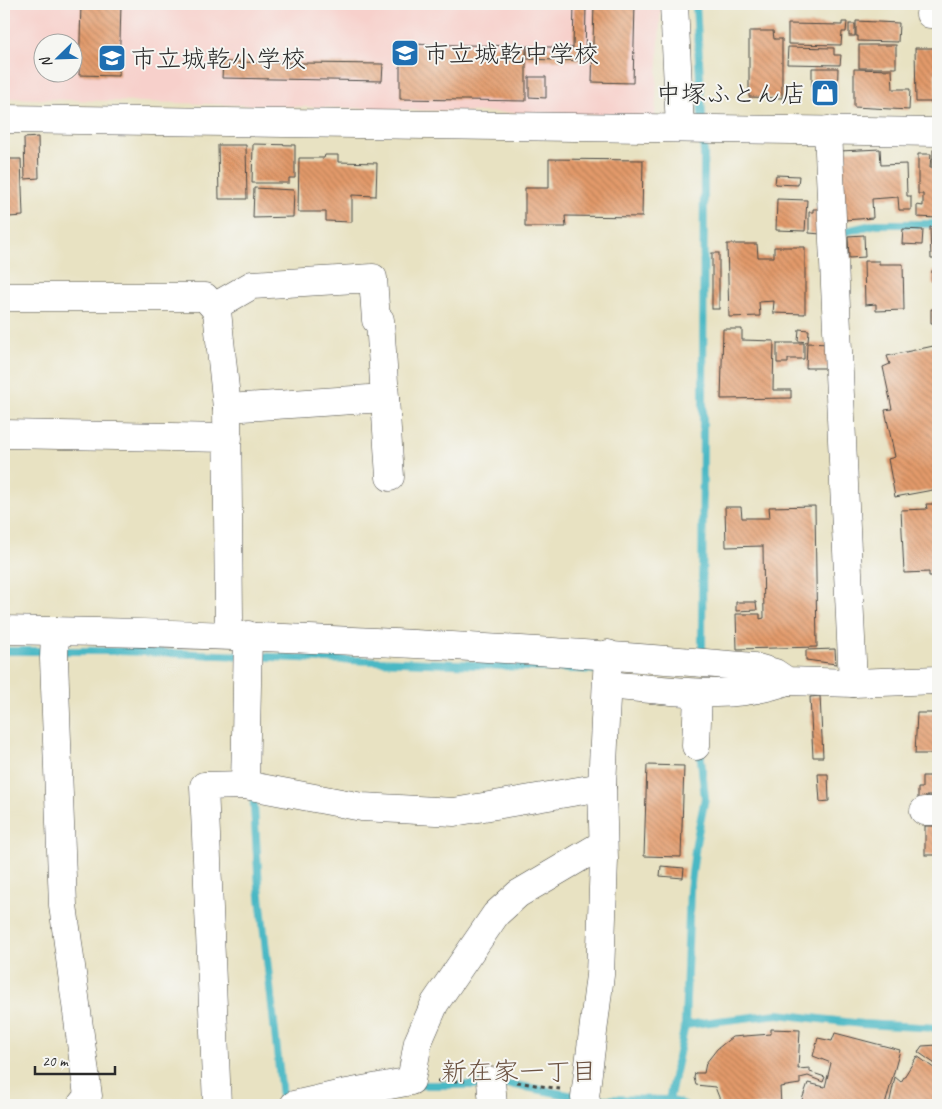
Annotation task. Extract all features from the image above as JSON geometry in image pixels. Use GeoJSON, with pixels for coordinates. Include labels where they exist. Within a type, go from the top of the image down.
{"type":"FeatureCollection","features":[{"type":"Feature","properties":{"kind":"street"},"geometry":{"type":"LineString","coordinates":[[674,4],[695,128]]}},
{"type":"Feature","properties":{"kind":"street"},"geometry":{"type":"LineString","coordinates":[[4,118],[938,132]]}},
{"type":"Feature","properties":{"kind":"street"},"geometry":{"type":"LineString","coordinates":[[828,130],[853,683]]}},
{"type":"Feature","properties":{"kind":"street"},"geometry":{"type":"LineString","coordinates":[[214,307],[252,285],[373,278],[376,320],[380,320],[390,477]]}},
{"type":"Feature","properties":{"kind":"street"},"geometry":{"type":"LineString","coordinates":[[4,297],[204,297],[217,311],[227,408],[229,618],[243,646],[245,785]]}},
{"type":"Feature","properties":{"kind":"street"},"geometry":{"type":"LineString","coordinates":[[227,408],[385,398]]}},
{"type":"Feature","properties":{"kind":"street"},"geometry":{"type":"LineString","coordinates":[[4,434],[228,438]]}},
{"type":"Feature","properties":{"kind":"street"},"geometry":{"type":"LineString","coordinates":[[4,630],[55,643],[243,646],[608,670],[686,661],[754,667],[775,672],[787,681]]}},
{"type":"Feature","properties":{"kind":"street"},"geometry":{"type":"LineString","coordinates":[[55,643],[63,905],[88,1096],[82,1105]]}},
{"type":"Feature","properties":{"kind":"street"},"geometry":{"type":"LineString","coordinates":[[696,746],[708,675],[722,664]]}},
{"type":"Feature","properties":{"kind":"street"},"geometry":{"type":"LineString","coordinates":[[608,670],[619,686],[704,693],[751,692],[787,681],[853,683],[938,680]]}},
{"type":"Feature","properties":{"kind":"street"},"geometry":{"type":"LineString","coordinates":[[586,1101],[600,974],[603,844],[602,787],[608,670]]}},
{"type":"Feature","properties":{"kind":"street"},"geometry":{"type":"LineString","coordinates":[[217,1105],[204,786],[245,785],[362,807],[454,812],[602,787]]}},
{"type":"Feature","properties":{"kind":"street"},"geometry":{"type":"LineString","coordinates":[[302,1104],[411,1081],[418,1042],[435,1003],[496,914],[518,894],[603,844]]}},
{"type":"Feature","properties":{"kind":"shaded area","name":"市立城乾中学校"},"geometry":{"type":"Polygon","coordinates":[[[4,4],[661,4],[655,117],[4,98],[4,4]]]}},
{"type":"Feature","properties":{"kind":"building"},"geometry":{"type":"Polygon","coordinates":[[[81,4],[121,4],[119,76],[82,75],[82,32],[80,32],[81,4]]]}},
{"type":"Feature","properties":{"kind":"building"},"geometry":{"type":"Polygon","coordinates":[[[574,4],[592,4],[592,6],[586,6],[585,61],[527,59],[527,46],[573,48],[574,4]]]}},
{"type":"Feature","properties":{"kind":"building"},"geometry":{"type":"Polygon","coordinates":[[[594,4],[635,4],[633,83],[592,82],[594,4]]]}},
{"type":"Feature","properties":{"kind":"building"},"geometry":{"type":"Polygon","coordinates":[[[856,21],[899,23],[898,42],[858,41],[856,21]]]}},
{"type":"Feature","properties":{"kind":"building"},"geometry":{"type":"Polygon","coordinates":[[[842,22],[847,22],[846,32],[842,32],[841,45],[788,44],[788,24],[842,25],[842,22]]]}},
{"type":"Feature","properties":{"kind":"building"},"geometry":{"type":"Polygon","coordinates":[[[849,24],[855,24],[855,36],[849,36],[849,24]]]}},
{"type":"Feature","properties":{"kind":"building"},"geometry":{"type":"Polygon","coordinates":[[[749,31],[773,31],[774,39],[782,39],[782,98],[749,97],[749,31]]]}},
{"type":"Feature","properties":{"kind":"building"},"geometry":{"type":"Polygon","coordinates":[[[400,44],[526,46],[526,101],[400,99],[400,44]]]}},
{"type":"Feature","properties":{"kind":"building"},"geometry":{"type":"Polygon","coordinates":[[[859,45],[896,45],[896,68],[859,68],[859,45]]]}},
{"type":"Feature","properties":{"kind":"building"},"geometry":{"type":"Polygon","coordinates":[[[788,47],[834,48],[834,55],[841,55],[840,65],[787,64],[788,47]]]}},
{"type":"Feature","properties":{"kind":"building"},"geometry":{"type":"Polygon","coordinates":[[[915,48],[938,48],[938,73],[935,73],[936,102],[916,102],[915,48]]]}},
{"type":"Feature","properties":{"kind":"building"},"geometry":{"type":"Polygon","coordinates":[[[223,62],[383,64],[382,81],[222,78],[223,62]]]}},
{"type":"Feature","properties":{"kind":"building"},"geometry":{"type":"Polygon","coordinates":[[[812,68],[838,68],[837,101],[812,101],[812,68]]]}},
{"type":"Feature","properties":{"kind":"building"},"geometry":{"type":"Polygon","coordinates":[[[854,69],[892,70],[893,89],[910,89],[909,110],[854,107],[854,69]]]}},
{"type":"Feature","properties":{"kind":"building"},"geometry":{"type":"Polygon","coordinates":[[[529,77],[546,77],[546,98],[529,97],[529,77]]]}},
{"type":"Feature","properties":{"kind":"building"},"geometry":{"type":"Polygon","coordinates":[[[38,137],[39,178],[25,179],[24,138],[38,137]]]}},
{"type":"Feature","properties":{"kind":"building"},"geometry":{"type":"Polygon","coordinates":[[[253,144],[295,145],[295,178],[289,178],[289,183],[252,183],[253,144]]]}},
{"type":"Feature","properties":{"kind":"building"},"geometry":{"type":"Polygon","coordinates":[[[218,145],[246,145],[247,199],[219,199],[218,145]]]}},
{"type":"Feature","properties":{"kind":"building"},"geometry":{"type":"Polygon","coordinates":[[[880,149],[881,165],[906,164],[907,196],[911,196],[911,210],[899,210],[898,197],[872,199],[873,218],[844,220],[840,151],[880,149]]]}},
{"type":"Feature","properties":{"kind":"building"},"geometry":{"type":"Polygon","coordinates":[[[933,150],[938,150],[938,158],[933,158],[933,150]]]}},
{"type":"Feature","properties":{"kind":"building"},"geometry":{"type":"Polygon","coordinates":[[[918,154],[931,154],[930,168],[938,168],[938,218],[917,217],[917,205],[923,206],[923,194],[918,194],[918,154]]]}},
{"type":"Feature","properties":{"kind":"building"},"geometry":{"type":"Polygon","coordinates":[[[325,155],[338,155],[338,162],[377,163],[376,196],[352,195],[352,222],[326,221],[326,212],[298,212],[299,158],[324,158],[325,155]]]}},
{"type":"Feature","properties":{"kind":"building"},"geometry":{"type":"Polygon","coordinates":[[[8,159],[21,159],[23,216],[9,217],[8,159]]]}},
{"type":"Feature","properties":{"kind":"building"},"geometry":{"type":"Polygon","coordinates":[[[549,159],[643,160],[642,217],[565,216],[566,227],[525,227],[525,188],[549,188],[549,159]]]}},
{"type":"Feature","properties":{"kind":"building"},"geometry":{"type":"Polygon","coordinates":[[[932,159],[938,159],[938,167],[932,167],[932,159]]]}},
{"type":"Feature","properties":{"kind":"building"},"geometry":{"type":"Polygon","coordinates":[[[776,175],[799,176],[798,185],[775,184],[776,175]]]}},
{"type":"Feature","properties":{"kind":"building"},"geometry":{"type":"Polygon","coordinates":[[[254,188],[294,190],[293,217],[253,218],[254,188]]]}},
{"type":"Feature","properties":{"kind":"building"},"geometry":{"type":"Polygon","coordinates":[[[777,199],[807,200],[805,231],[776,230],[777,199]]]}},
{"type":"Feature","properties":{"kind":"building"},"geometry":{"type":"Polygon","coordinates":[[[813,209],[818,209],[821,234],[809,233],[809,212],[813,212],[813,209]]]}},
{"type":"Feature","properties":{"kind":"building"},"geometry":{"type":"Polygon","coordinates":[[[930,227],[938,227],[938,259],[931,259],[930,227]]]}},
{"type":"Feature","properties":{"kind":"building"},"geometry":{"type":"Polygon","coordinates":[[[903,229],[923,230],[922,245],[902,244],[903,229]]]}},
{"type":"Feature","properties":{"kind":"building"},"geometry":{"type":"Polygon","coordinates":[[[864,235],[865,257],[849,258],[848,236],[864,235]]]}},
{"type":"Feature","properties":{"kind":"building"},"geometry":{"type":"Polygon","coordinates":[[[727,244],[757,244],[758,257],[774,257],[774,247],[805,247],[805,314],[773,313],[774,301],[759,302],[760,316],[729,317],[727,244]]]}},
{"type":"Feature","properties":{"kind":"building"},"geometry":{"type":"Polygon","coordinates":[[[712,253],[719,253],[719,309],[712,309],[712,253]]]}},
{"type":"Feature","properties":{"kind":"building"},"geometry":{"type":"Polygon","coordinates":[[[864,261],[879,261],[879,264],[903,264],[904,310],[876,311],[876,304],[865,305],[864,261]]]}},
{"type":"Feature","properties":{"kind":"building"},"geometry":{"type":"Polygon","coordinates":[[[932,271],[938,271],[938,285],[932,285],[932,271]]]}},
{"type":"Feature","properties":{"kind":"building"},"geometry":{"type":"Polygon","coordinates":[[[931,309],[938,310],[938,323],[931,323],[931,309]]]}},
{"type":"Feature","properties":{"kind":"building"},"geometry":{"type":"Polygon","coordinates":[[[723,329],[742,329],[742,340],[774,341],[773,390],[791,390],[791,398],[721,399],[723,329]]]}},
{"type":"Feature","properties":{"kind":"building"},"geometry":{"type":"Polygon","coordinates":[[[799,329],[809,330],[808,342],[798,341],[799,329]]]}},
{"type":"Feature","properties":{"kind":"building"},"geometry":{"type":"Polygon","coordinates":[[[777,343],[804,343],[804,359],[788,359],[788,363],[777,363],[777,343]]]}},
{"type":"Feature","properties":{"kind":"building"},"geometry":{"type":"Polygon","coordinates":[[[807,343],[829,344],[829,368],[806,368],[807,343]]]}},
{"type":"Feature","properties":{"kind":"building"},"geometry":{"type":"Polygon","coordinates":[[[938,345],[938,489],[895,497],[888,459],[895,457],[885,410],[892,409],[883,367],[890,364],[887,356],[938,345]]]}},
{"type":"Feature","properties":{"kind":"building"},"geometry":{"type":"Polygon","coordinates":[[[926,504],[938,504],[938,576],[929,576],[929,572],[904,573],[901,510],[927,509],[926,504]]]}},
{"type":"Feature","properties":{"kind":"building"},"geometry":{"type":"Polygon","coordinates":[[[815,506],[817,647],[737,649],[736,614],[760,614],[760,619],[764,618],[763,546],[726,547],[725,507],[741,507],[742,518],[770,518],[769,507],[815,506]]]}},
{"type":"Feature","properties":{"kind":"building"},"geometry":{"type":"Polygon","coordinates":[[[736,602],[756,602],[757,610],[736,611],[736,602]]]}},
{"type":"Feature","properties":{"kind":"building"},"geometry":{"type":"Polygon","coordinates":[[[835,649],[836,664],[806,660],[806,650],[835,649]]]}},
{"type":"Feature","properties":{"kind":"building"},"geometry":{"type":"Polygon","coordinates":[[[820,696],[823,757],[813,757],[810,697],[820,696]]]}},
{"type":"Feature","properties":{"kind":"building"},"geometry":{"type":"Polygon","coordinates":[[[917,713],[938,713],[938,754],[915,754],[917,713]]]}},
{"type":"Feature","properties":{"kind":"building"},"geometry":{"type":"Polygon","coordinates":[[[647,765],[684,766],[681,857],[644,856],[647,765]]]}},
{"type":"Feature","properties":{"kind":"building"},"geometry":{"type":"Polygon","coordinates":[[[818,774],[828,774],[829,801],[820,802],[818,774]]]}},
{"type":"Feature","properties":{"kind":"building"},"geometry":{"type":"Polygon","coordinates":[[[922,776],[938,776],[938,803],[936,803],[936,796],[926,796],[926,800],[918,801],[918,788],[922,788],[922,776]]]}},
{"type":"Feature","properties":{"kind":"building"},"geometry":{"type":"Polygon","coordinates":[[[925,826],[938,826],[938,855],[925,855],[925,826]]]}},
{"type":"Feature","properties":{"kind":"building"},"geometry":{"type":"Polygon","coordinates":[[[661,866],[684,868],[683,878],[660,876],[661,866]]]}},
{"type":"Feature","properties":{"kind":"building"},"geometry":{"type":"Polygon","coordinates":[[[771,1029],[800,1030],[798,1069],[810,1068],[810,1072],[825,1077],[823,1082],[808,1076],[800,1078],[800,1084],[780,1087],[781,1105],[722,1105],[715,1087],[696,1085],[695,1073],[704,1073],[706,1063],[717,1049],[732,1037],[771,1034],[771,1029]]]}},
{"type":"Feature","properties":{"kind":"building"},"geometry":{"type":"Polygon","coordinates":[[[835,1033],[900,1050],[885,1105],[800,1105],[808,1083],[825,1087],[831,1063],[813,1056],[818,1038],[832,1041],[835,1033]]]}},
{"type":"Feature","properties":{"kind":"building"},"geometry":{"type":"Polygon","coordinates":[[[938,1045],[938,1066],[918,1052],[922,1046],[938,1045]]]}},
{"type":"Feature","properties":{"kind":"building"},"geometry":{"type":"Polygon","coordinates":[[[917,1056],[938,1071],[938,1105],[889,1105],[895,1077],[901,1082],[917,1056]]]}},
{"type":"Feature","properties":{"kind":"waterway"},"geometry":{"type":"LineString","coordinates":[[696,4],[704,154],[702,658]]}},
{"type":"Feature","properties":{"kind":"waterway"},"geometry":{"type":"LineString","coordinates":[[843,232],[876,224],[938,224]]}},
{"type":"Feature","properties":{"kind":"waterway"},"geometry":{"type":"LineString","coordinates":[[4,651],[119,651],[604,670]]}},
{"type":"Feature","properties":{"kind":"waterway"},"geometry":{"type":"LineString","coordinates":[[669,1100],[685,1025],[690,890],[696,843],[705,798],[700,750]]}},
{"type":"Feature","properties":{"kind":"waterway"},"geometry":{"type":"LineString","coordinates":[[253,791],[259,887],[283,1105]]}},
{"type":"Feature","properties":{"kind":"waterway"},"geometry":{"type":"LineString","coordinates":[[685,1025],[778,1014],[862,1024],[938,1028]]}},
{"type":"Feature","properties":{"kind":"waterway"},"geometry":{"type":"LineString","coordinates":[[414,1085],[515,1085],[589,1099],[669,1100],[685,1105]]}},
{"type":"Feature","properties":{"kind":"place","name":"市立城乾中学校"},"geometry":{"type":"Point","coordinates":[405,53]}},
{"type":"Feature","properties":{"kind":"place","name":"市立城乾小学校"},"geometry":{"type":"Point","coordinates":[112,58]}},
{"type":"Feature","properties":{"kind":"place","name":"中塚ふとん店"},"geometry":{"type":"Point","coordinates":[825,93]}},
{"type":"Feature","properties":{"kind":"district","name":"新在家一丁目"},"geometry":{"type":"Point","coordinates":[519,1071]}}]}
